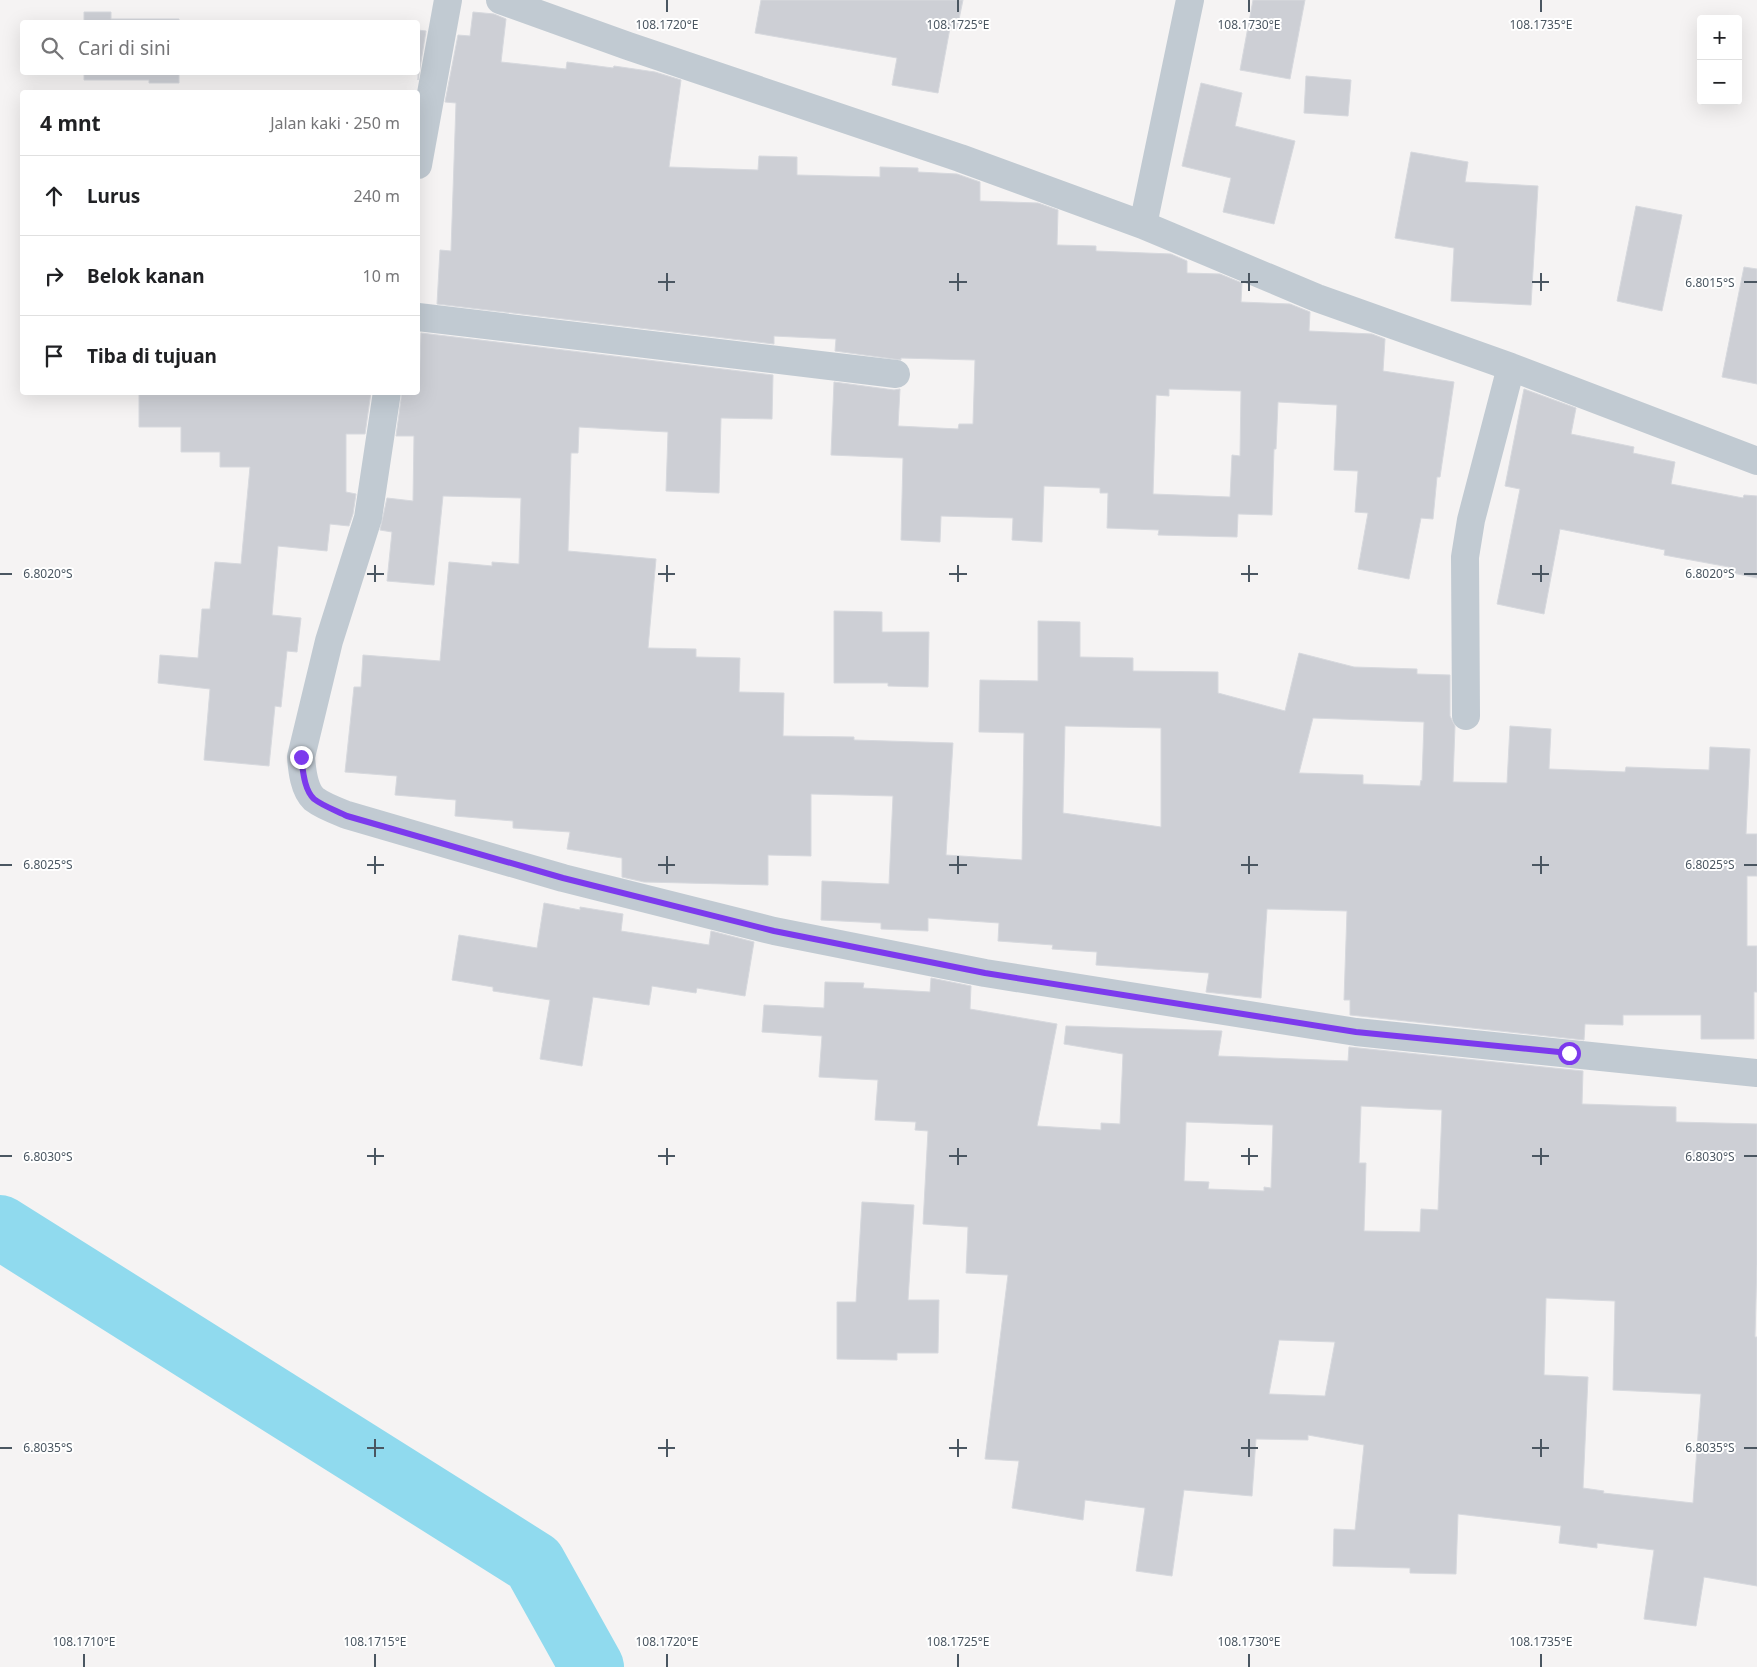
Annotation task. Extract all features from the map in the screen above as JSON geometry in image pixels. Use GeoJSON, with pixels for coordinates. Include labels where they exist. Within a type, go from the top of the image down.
{"type":"FeatureCollection","features":[{"type":"Feature","properties":{"kind":"street"},"geometry":{"type":"LineString","coordinates":[[420,154],[448,0]]}},
{"type":"Feature","properties":{"kind":"street"},"geometry":{"type":"LineString","coordinates":[[500,0],[628,46],[960,158],[1143,225],[1317,298],[1511,367],[1757,461]]}},
{"type":"Feature","properties":{"kind":"street"},"geometry":{"type":"LineString","coordinates":[[1143,225],[1190,0]]}},
{"type":"Feature","properties":{"kind":"street"},"geometry":{"type":"LineString","coordinates":[[420,317],[896,374]]}},
{"type":"Feature","properties":{"kind":"street"},"geometry":{"type":"LineString","coordinates":[[1466,716],[1465,557],[1471,520],[1511,367]]}},
{"type":"Feature","properties":{"kind":"street"},"geometry":{"type":"LineString","coordinates":[[387,395],[368,518],[329,641],[301,757],[307,785],[314,799],[347,816],[592,885],[774,931],[985,973],[1356,1032],[1757,1073]]}},
{"type":"Feature","properties":{"kind":"building"},"geometry":{"type":"Polygon","coordinates":[[[761,0],[963,0],[957,29],[950,28],[938,93],[892,85],[897,58],[755,33],[761,0]]]}},
{"type":"Feature","properties":{"kind":"building"},"geometry":{"type":"Polygon","coordinates":[[[1253,0],[1305,0],[1290,79],[1240,70],[1253,0]]]}},
{"type":"Feature","properties":{"kind":"building"},"geometry":{"type":"Polygon","coordinates":[[[84,12],[111,12],[111,19],[179,19],[179,20],[84,20],[84,12]]]}},
{"type":"Feature","properties":{"kind":"building"},"geometry":{"type":"Polygon","coordinates":[[[473,12],[494,14],[506,19],[501,62],[566,69],[567,62],[613,68],[614,66],[655,72],[681,80],[669,167],[758,170],[759,156],[797,157],[797,175],[880,177],[880,167],[918,168],[918,172],[957,174],[980,182],[980,201],[1038,203],[1058,210],[1057,245],[1096,246],[1096,251],[1171,254],[1187,261],[1187,273],[1220,274],[1242,283],[1241,302],[1290,304],[1310,312],[1309,331],[1372,334],[1385,339],[1383,371],[1454,382],[1440,477],[1437,477],[1433,519],[1421,518],[1409,579],[1358,569],[1368,513],[1355,512],[1358,471],[1334,470],[1337,405],[1278,402],[1276,449],[1274,449],[1272,515],[1238,514],[1237,537],[1158,535],[1159,530],[1107,528],[1108,493],[1100,493],[1100,488],[1044,486],[1042,542],[1012,540],[1013,518],[941,516],[940,542],[901,540],[903,458],[831,455],[834,382],[894,390],[900,389],[898,426],[958,429],[959,424],[973,424],[975,360],[901,358],[901,360],[835,351],[836,339],[774,336],[774,344],[437,304],[440,250],[451,251],[456,103],[445,102],[458,35],[470,36],[473,12]],[[1169,389],[1169,396],[1156,395],[1153,494],[1230,497],[1232,455],[1240,456],[1241,391],[1169,389]]]}},
{"type":"Feature","properties":{"kind":"building"},"geometry":{"type":"Polygon","coordinates":[[[420,30],[426,31],[420,68],[420,30]]]}},
{"type":"Feature","properties":{"kind":"building"},"geometry":{"type":"Polygon","coordinates":[[[84,75],[179,75],[179,83],[149,83],[149,80],[84,80],[84,75]]]}},
{"type":"Feature","properties":{"kind":"building"},"geometry":{"type":"Polygon","coordinates":[[[1306,76],[1351,80],[1348,116],[1304,113],[1306,76]]]}},
{"type":"Feature","properties":{"kind":"building"},"geometry":{"type":"Polygon","coordinates":[[[1201,83],[1242,93],[1235,126],[1295,141],[1274,224],[1223,212],[1231,178],[1182,166],[1201,83]]]}},
{"type":"Feature","properties":{"kind":"building"},"geometry":{"type":"Polygon","coordinates":[[[1411,152],[1468,162],[1465,182],[1538,186],[1531,305],[1451,301],[1454,248],[1395,238],[1411,152]]]}},
{"type":"Feature","properties":{"kind":"building"},"geometry":{"type":"Polygon","coordinates":[[[1636,206],[1682,215],[1662,311],[1617,301],[1636,206]]]}},
{"type":"Feature","properties":{"kind":"building"},"geometry":{"type":"Polygon","coordinates":[[[1744,267],[1757,269],[1757,384],[1722,377],[1744,267]]]}},
{"type":"Feature","properties":{"kind":"building"},"geometry":{"type":"Polygon","coordinates":[[[421,333],[773,375],[772,419],[721,418],[719,493],[666,491],[668,432],[579,427],[578,453],[571,453],[568,551],[656,559],[648,648],[696,649],[696,657],[740,658],[739,692],[784,693],[783,736],[854,737],[854,740],[953,743],[946,855],[1022,860],[1024,733],[979,732],[980,680],[1038,681],[1038,621],[1080,622],[1080,657],[1133,658],[1133,671],[1218,672],[1218,693],[1285,711],[1299,653],[1354,667],[1417,669],[1417,674],[1450,675],[1450,716],[1455,726],[1453,782],[1507,783],[1510,726],[1551,729],[1549,769],[1625,772],[1626,767],[1709,770],[1710,747],[1750,749],[1746,834],[1757,834],[1757,876],[1747,876],[1747,946],[1757,946],[1757,992],[1754,992],[1754,1039],[1701,1039],[1701,1015],[1623,1015],[1623,1025],[1585,1024],[1584,1040],[1350,1015],[1350,1000],[1344,1000],[1347,911],[1267,909],[1261,998],[1206,992],[1209,973],[1096,965],[1097,952],[1052,949],[1053,945],[998,941],[999,923],[928,918],[928,931],[881,929],[881,923],[821,920],[822,881],[889,884],[893,796],[811,794],[811,856],[768,855],[768,885],[644,882],[622,877],[622,858],[567,849],[570,832],[513,828],[513,821],[455,816],[456,800],[395,795],[397,776],[345,772],[354,687],[361,687],[363,655],[440,661],[449,562],[492,566],[492,562],[519,564],[521,498],[443,496],[434,585],[387,581],[392,532],[380,530],[387,498],[413,501],[414,436],[396,436],[402,395],[420,395],[421,333]],[[1313,718],[1299,773],[1363,775],[1363,784],[1420,786],[1422,781],[1424,722],[1313,718]],[[1065,726],[1063,813],[1161,827],[1161,728],[1065,726]]]}},
{"type":"Feature","properties":{"kind":"building"},"geometry":{"type":"Polygon","coordinates":[[[1524,389],[1576,408],[1571,434],[1634,447],[1633,453],[1675,462],[1671,484],[1743,498],[1744,495],[1757,496],[1757,578],[1728,572],[1729,567],[1664,555],[1665,550],[1560,529],[1544,614],[1497,604],[1520,489],[1505,486],[1524,389]]]}},
{"type":"Feature","properties":{"kind":"building"},"geometry":{"type":"Polygon","coordinates":[[[139,395],[371,395],[365,434],[346,434],[346,492],[356,494],[349,526],[330,524],[327,551],[278,546],[272,615],[301,618],[297,652],[287,651],[281,707],[275,706],[269,766],[204,760],[210,689],[158,683],[160,655],[198,658],[202,609],[210,609],[215,562],[241,564],[250,467],[220,467],[220,452],[181,452],[181,427],[139,427],[139,395]]]}},
{"type":"Feature","properties":{"kind":"building"},"geometry":{"type":"Polygon","coordinates":[[[834,611],[882,612],[882,632],[929,632],[928,687],[888,686],[888,683],[834,683],[834,611]]]}},
{"type":"Feature","properties":{"kind":"building"},"geometry":{"type":"Polygon","coordinates":[[[544,903],[580,910],[580,907],[623,914],[621,931],[709,945],[711,931],[754,942],[745,996],[697,988],[696,993],[652,986],[649,1005],[593,997],[582,1066],[540,1059],[550,1000],[493,991],[493,987],[452,980],[459,935],[537,948],[544,903]]]}},
{"type":"Feature","properties":{"kind":"building"},"geometry":{"type":"Polygon","coordinates":[[[931,978],[971,986],[970,1009],[1057,1024],[1037,1126],[1101,1130],[1101,1123],[1120,1124],[1123,1054],[1064,1044],[1066,1026],[1222,1031],[1218,1056],[1348,1061],[1349,1047],[1583,1071],[1582,1104],[1676,1107],[1676,1122],[1757,1124],[1755,1337],[1757,1337],[1757,1586],[1704,1577],[1696,1626],[1644,1619],[1654,1550],[1597,1543],[1597,1548],[1559,1543],[1561,1526],[1458,1514],[1456,1574],[1410,1573],[1410,1568],[1333,1566],[1334,1529],[1355,1530],[1364,1445],[1308,1435],[1308,1440],[1256,1439],[1252,1496],[1184,1490],[1172,1576],[1136,1571],[1145,1508],[1085,1500],[1083,1520],[1012,1508],[1019,1461],[985,1459],[1008,1275],[966,1273],[968,1227],[923,1224],[928,1131],[915,1130],[916,1122],[875,1120],[878,1080],[819,1077],[822,1036],[762,1032],[764,1005],[824,1008],[825,982],[864,983],[863,988],[930,992],[931,978]],[[1361,1106],[1359,1163],[1366,1163],[1364,1231],[1420,1232],[1421,1209],[1438,1210],[1442,1110],[1361,1106]],[[1186,1122],[1184,1181],[1209,1182],[1208,1189],[1264,1191],[1264,1187],[1271,1188],[1273,1125],[1186,1122]],[[1546,1298],[1544,1375],[1588,1377],[1583,1488],[1604,1491],[1603,1493],[1693,1503],[1701,1394],[1613,1390],[1615,1301],[1546,1298]],[[1279,1340],[1269,1394],[1325,1396],[1335,1342],[1279,1340]]]}},
{"type":"Feature","properties":{"kind":"building"},"geometry":{"type":"Polygon","coordinates":[[[862,1202],[914,1205],[908,1300],[939,1300],[938,1353],[897,1353],[897,1360],[837,1359],[837,1302],[856,1302],[862,1202]]]}},
{"type":"Feature","properties":{"kind":"waterway"},"geometry":{"type":"LineString","coordinates":[[0,1227],[534,1563],[592,1667]]}},
{"type":"Feature","properties":{"kind":"route"},"geometry":{"type":"LineString","coordinates":[[301,757],[307,785],[314,799],[347,816],[563,878],[774,931],[985,973],[1356,1032],[1569,1053]]}}]}
